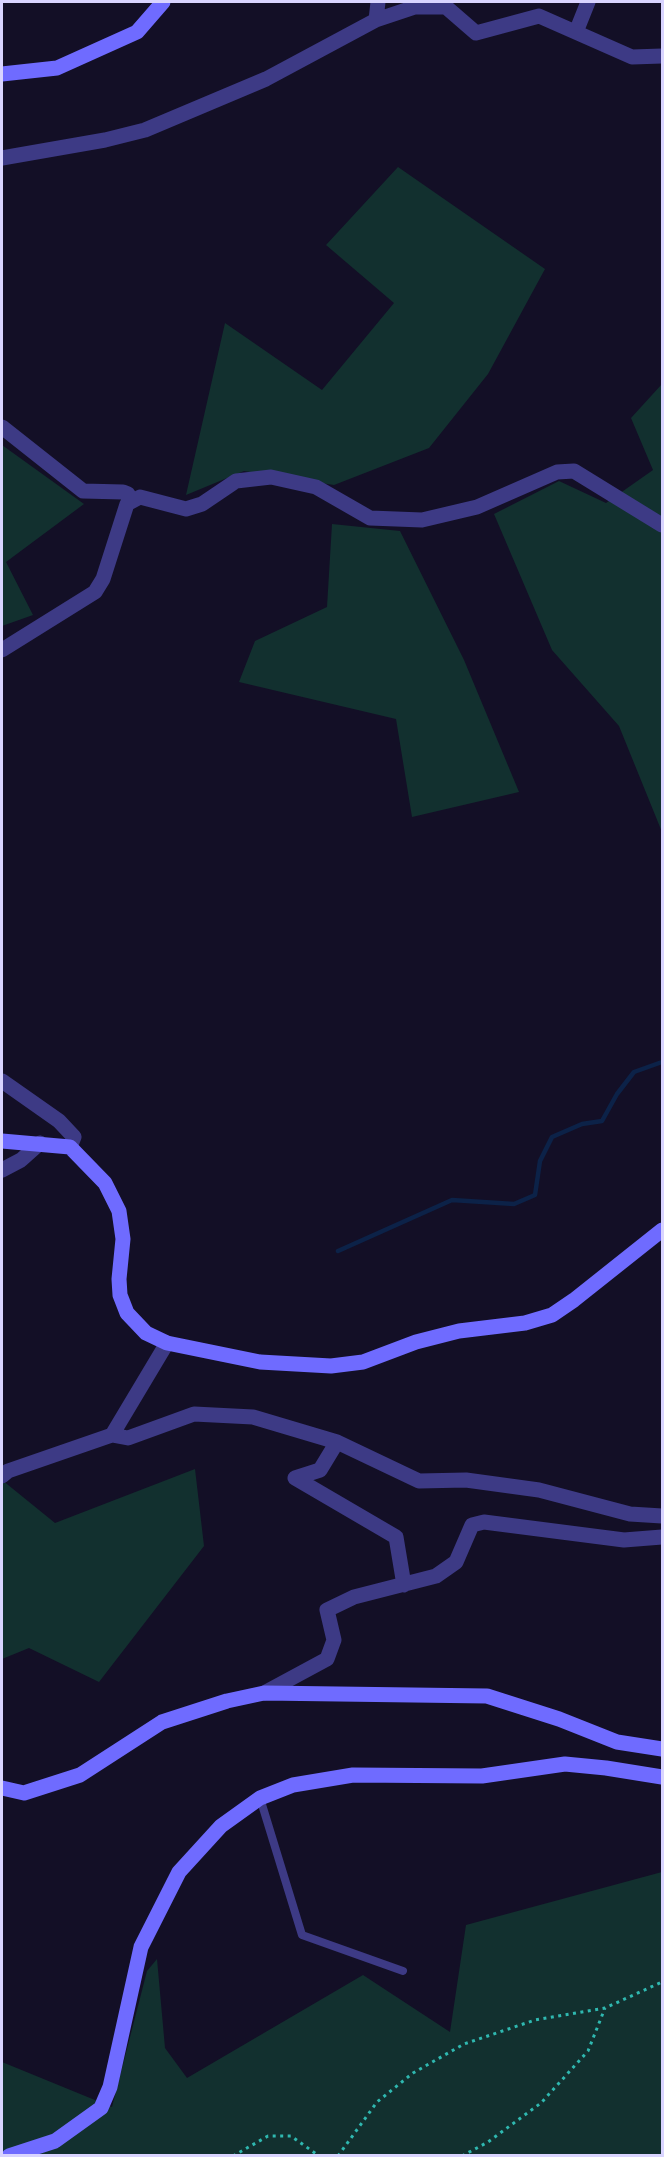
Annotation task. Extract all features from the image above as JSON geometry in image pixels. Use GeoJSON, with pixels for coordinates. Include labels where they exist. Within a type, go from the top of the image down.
{"type":"FeatureCollection","features":[{"type":"Feature","properties":{"kind":"street"},"geometry":{"type":"LineString","coordinates":[[2,74],[57,68],[137,32],[163,2]]}},
{"type":"Feature","properties":{"kind":"street"},"geometry":{"type":"LineString","coordinates":[[376,20],[378,2]]}},
{"type":"Feature","properties":{"kind":"street"},"geometry":{"type":"LineString","coordinates":[[576,32],[588,2]]}},
{"type":"Feature","properties":{"kind":"street"},"geometry":{"type":"LineString","coordinates":[[2,158],[105,140],[145,130],[266,79],[376,20],[415,7],[446,7],[476,33],[539,16],[632,57],[663,56]]}},
{"type":"Feature","properties":{"kind":"street"},"geometry":{"type":"LineString","coordinates":[[2,427],[82,491],[123,492],[128,494],[131,500]]}},
{"type":"Feature","properties":{"kind":"street"},"geometry":{"type":"LineString","coordinates":[[2,650],[95,592],[103,579],[127,504],[140,497],[151,498],[186,509],[202,504],[236,482],[271,477],[316,487],[370,518],[422,520],[477,507],[557,471],[574,471],[663,525]]}},
{"type":"Feature","properties":{"kind":"street"},"geometry":{"type":"LineString","coordinates":[[2,1081],[59,1121],[74,1137],[70,1147]]}},
{"type":"Feature","properties":{"kind":"street"},"geometry":{"type":"LineString","coordinates":[[2,1140],[70,1147],[105,1183],[119,1211],[123,1239],[119,1279],[120,1295],[127,1314],[146,1333],[167,1342],[260,1362],[331,1366],[363,1362],[416,1342],[459,1331],[525,1323],[552,1315],[663,1230]]}},
{"type":"Feature","properties":{"kind":"street"},"geometry":{"type":"LineString","coordinates":[[2,1170],[21,1160],[40,1143]]}},
{"type":"Feature","properties":{"kind":"street"},"geometry":{"type":"LineString","coordinates":[[112,1435],[167,1342]]}},
{"type":"Feature","properties":{"kind":"street"},"geometry":{"type":"LineString","coordinates":[[2,1476],[8,1471],[112,1435],[128,1438],[194,1414],[253,1417],[337,1442],[419,1480],[466,1480],[538,1490],[630,1514],[663,1516]]}},
{"type":"Feature","properties":{"kind":"street"},"geometry":{"type":"LineString","coordinates":[[337,1442],[320,1470],[295,1478],[396,1537],[404,1586]]}},
{"type":"Feature","properties":{"kind":"street"},"geometry":{"type":"LineString","coordinates":[[264,1693],[327,1659],[334,1640],[327,1610],[354,1597],[436,1576],[456,1562],[472,1526],[484,1522],[624,1540],[663,1537]]}},
{"type":"Feature","properties":{"kind":"street"},"geometry":{"type":"LineString","coordinates":[[2,1788],[24,1793],[80,1774],[162,1722],[227,1701],[264,1693],[487,1696],[560,1719],[617,1742],[663,1749]]}},
{"type":"Feature","properties":{"kind":"street"},"geometry":{"type":"LineString","coordinates":[[9,2156],[55,2141],[101,2108],[110,2087],[141,1947],[179,1872],[221,1827],[260,1798],[293,1785],[353,1775],[482,1776],[565,1764],[663,1777]]}},
{"type":"Feature","properties":{"kind":"lane"},"geometry":{"type":"LineString","coordinates":[[260,1798],[302,1935],[403,1971]]}},
{"type":"Feature","properties":{"kind":"path"},"geometry":{"type":"LineString","coordinates":[[338,2156],[376,2102],[413,2073],[464,2044],[535,2020],[605,2008],[663,1982]]}},
{"type":"Feature","properties":{"kind":"path"},"geometry":{"type":"LineString","coordinates":[[462,2156],[488,2142],[541,2103],[588,2050],[605,2008]]}},
{"type":"Feature","properties":{"kind":"path"},"geometry":{"type":"LineString","coordinates":[[233,2156],[268,2136],[291,2136],[320,2156]]}},
{"type":"Feature","properties":{"kind":"green space"},"geometry":{"type":"Polygon","coordinates":[[[398,167],[545,269],[488,374],[429,448],[334,485],[244,471],[186,495],[225,323],[322,390],[394,303],[326,245],[398,167]]]}},
{"type":"Feature","properties":{"kind":"green space"},"geometry":{"type":"Polygon","coordinates":[[[662,384],[662,832],[619,726],[552,650],[494,514],[559,481],[606,503],[653,470],[631,418],[662,384]]]}},
{"type":"Feature","properties":{"kind":"green space"},"geometry":{"type":"Polygon","coordinates":[[[2,445],[84,504],[6,562],[33,615],[2,626],[2,445]]]}},
{"type":"Feature","properties":{"kind":"green space"},"geometry":{"type":"Polygon","coordinates":[[[332,524],[400,531],[464,660],[519,792],[412,817],[396,719],[239,682],[255,641],[327,607],[332,524]]]}},
{"type":"Feature","properties":{"kind":"green space"},"geometry":{"type":"Polygon","coordinates":[[[195,1469],[204,1546],[99,1682],[29,1648],[2,1659],[2,1480],[55,1523],[195,1469]]]}},
{"type":"Feature","properties":{"kind":"green space"},"geometry":{"type":"Polygon","coordinates":[[[662,1872],[662,2155],[2,2155],[2,2062],[112,2107],[147,1971],[157,1959],[165,2048],[187,2078],[363,1975],[450,2032],[466,1925],[662,1872]]]}},
{"type":"Feature","properties":{"kind":"waterway"},"geometry":{"type":"LineString","coordinates":[[338,1251],[452,1200],[514,1204],[535,1195],[540,1161],[552,1137],[582,1124],[602,1121],[617,1094],[634,1072],[662,1062]]}}]}
